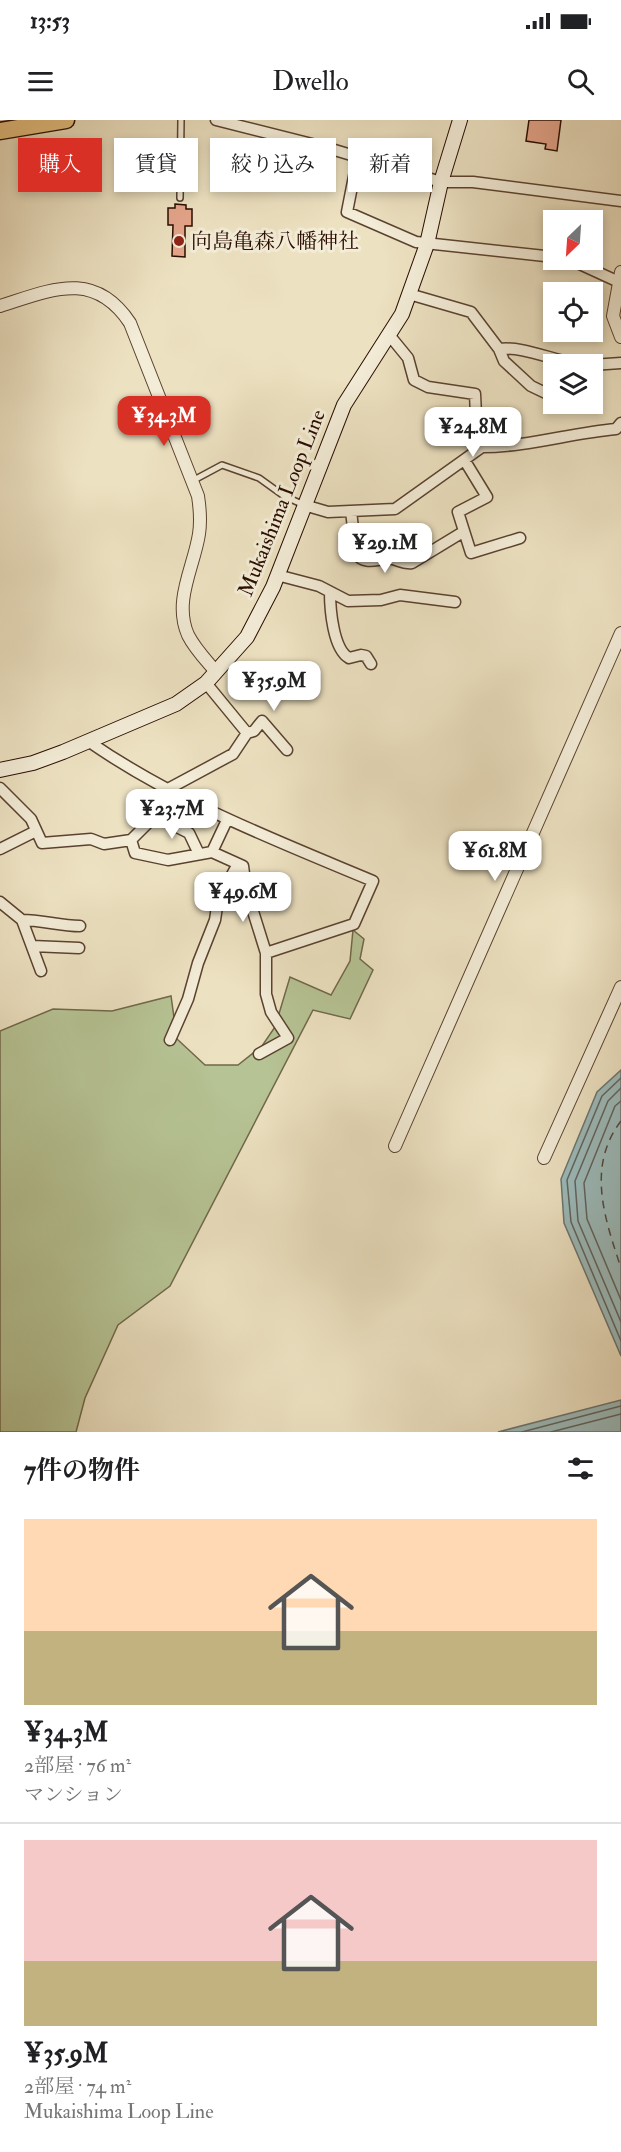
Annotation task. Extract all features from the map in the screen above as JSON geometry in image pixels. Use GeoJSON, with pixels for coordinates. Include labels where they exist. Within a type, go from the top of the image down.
{"type":"FeatureCollection","features":[{"type":"Feature","properties":{"kind":"highway"},"geometry":{"type":"LineString","coordinates":[[0,131],[60,120]]}},
{"type":"Feature","properties":{"kind":"main road","name":"Mukaishima Loop Line"},"geometry":{"type":"LineString","coordinates":[[0,770],[33,763],[176,704],[206,683],[257,622],[344,405],[390,336],[409,294],[427,244],[441,182],[460,120]]}},
{"type":"Feature","properties":{"kind":"street"},"geometry":{"type":"LineString","coordinates":[[216,120],[348,153]]}},
{"type":"Feature","properties":{"kind":"street"},"geometry":{"type":"LineString","coordinates":[[432,179],[441,182],[473,182],[621,201]]}},
{"type":"Feature","properties":{"kind":"street"},"geometry":{"type":"LineString","coordinates":[[351,192],[347,212],[416,242],[543,256]]}},
{"type":"Feature","properties":{"kind":"street"},"geometry":{"type":"LineString","coordinates":[[600,270],[620,277],[617,317],[621,337]]}},
{"type":"Feature","properties":{"kind":"street"},"geometry":{"type":"LineString","coordinates":[[0,306],[64,287],[81,288],[96,292],[115,304],[130,323],[193,480],[201,513],[199,535],[183,594],[182,618],[196,649],[216,672]]}},
{"type":"Feature","properties":{"kind":"street"},"geometry":{"type":"LineString","coordinates":[[409,294],[471,312],[499,348],[504,361],[531,386],[543,392]]}},
{"type":"Feature","properties":{"kind":"street"},"geometry":{"type":"LineString","coordinates":[[390,336],[408,358],[414,380],[428,387],[476,394],[477,436],[482,447]]}},
{"type":"Feature","properties":{"kind":"street"},"geometry":{"type":"LineString","coordinates":[[499,348],[514,347],[543,357]]}},
{"type":"Feature","properties":{"kind":"street"},"geometry":{"type":"LineString","coordinates":[[603,364],[621,363]]}},
{"type":"Feature","properties":{"kind":"street"},"geometry":{"type":"LineString","coordinates":[[304,505],[328,512],[395,509],[482,447],[506,447],[578,432],[616,429],[621,423]]}},
{"type":"Feature","properties":{"kind":"street"},"geometry":{"type":"LineString","coordinates":[[465,461],[487,497],[458,512],[471,553],[520,538]]}},
{"type":"Feature","properties":{"kind":"street"},"geometry":{"type":"LineString","coordinates":[[351,511],[356,554],[359,559],[368,562],[390,559],[405,564],[412,563],[464,532]]}},
{"type":"Feature","properties":{"kind":"street"},"geometry":{"type":"LineString","coordinates":[[277,575],[319,586],[348,601],[381,600],[400,595],[455,602]]}},
{"type":"Feature","properties":{"kind":"street"},"geometry":{"type":"LineString","coordinates":[[330,592],[330,610],[336,637],[344,656],[348,658],[366,656],[371,664]]}},
{"type":"Feature","properties":{"kind":"street"},"geometry":{"type":"LineString","coordinates":[[395,1146],[621,633]]}},
{"type":"Feature","properties":{"kind":"street"},"geometry":{"type":"LineString","coordinates":[[206,683],[247,734]]}},
{"type":"Feature","properties":{"kind":"street"},"geometry":{"type":"LineString","coordinates":[[0,788],[31,819],[42,843],[91,839],[104,844],[131,840],[154,816],[168,789],[233,754],[247,734],[254,731],[262,721],[287,750]]}},
{"type":"Feature","properties":{"kind":"street"},"geometry":{"type":"LineString","coordinates":[[88,741],[168,789],[227,820],[373,880],[354,924],[266,953]]}},
{"type":"Feature","properties":{"kind":"street"},"geometry":{"type":"LineString","coordinates":[[154,816],[189,833],[199,854]]}},
{"type":"Feature","properties":{"kind":"street"},"geometry":{"type":"LineString","coordinates":[[212,852],[227,820]]}},
{"type":"Feature","properties":{"kind":"street"},"geometry":{"type":"LineString","coordinates":[[0,849],[36,831]]}},
{"type":"Feature","properties":{"kind":"street"},"geometry":{"type":"LineString","coordinates":[[131,840],[135,853],[168,860],[212,852],[243,866],[246,889],[266,953],[266,994],[271,1012],[288,1038],[259,1054]]}},
{"type":"Feature","properties":{"kind":"street"},"geometry":{"type":"LineString","coordinates":[[171,1040],[188,999],[198,963],[215,920],[218,900],[238,864]]}},
{"type":"Feature","properties":{"kind":"street"},"geometry":{"type":"LineString","coordinates":[[0,902],[22,920],[41,971]]}},
{"type":"Feature","properties":{"kind":"street"},"geometry":{"type":"LineString","coordinates":[[22,920],[44,920],[59,926],[80,926]]}},
{"type":"Feature","properties":{"kind":"street"},"geometry":{"type":"LineString","coordinates":[[32,946],[79,948]]}},
{"type":"Feature","properties":{"kind":"street"},"geometry":{"type":"LineString","coordinates":[[544,1158],[621,987]]}},
{"type":"Feature","properties":{"kind":"lane"},"geometry":{"type":"LineString","coordinates":[[180,198],[181,120]]}},
{"type":"Feature","properties":{"kind":"lane"},"geometry":{"type":"LineString","coordinates":[[193,480],[222,465],[259,478],[285,496],[304,505]]}},
{"type":"Feature","properties":{"kind":"green space"},"geometry":{"type":"Polygon","coordinates":[[[353,930],[364,939],[360,959],[373,970],[350,1019],[313,1010],[170,1286],[118,1325],[85,1398],[76,1432],[0,1432],[0,1031],[53,1009],[112,1011],[171,996],[177,1039],[205,1065],[238,1065],[262,1046],[275,1027],[290,977],[331,995],[350,961],[353,930]]]}},
{"type":"Feature","properties":{"kind":"water"},"geometry":{"type":"Polygon","coordinates":[[[621,1070],[621,1356],[564,1223],[561,1179],[597,1092],[621,1070]]]}},
{"type":"Feature","properties":{"kind":"water"},"geometry":{"type":"Polygon","coordinates":[[[621,1400],[621,1432],[498,1432],[621,1400]]]}},
{"type":"Feature","properties":{"kind":"building"},"geometry":{"type":"Polygon","coordinates":[[[529,120],[561,120],[557,151],[545,149],[546,144],[526,141],[529,120]]]}},
{"type":"Feature","properties":{"kind":"building","name":"向島亀森八幡神社"},"geometry":{"type":"Polygon","coordinates":[[[175,204],[186,205],[186,209],[192,209],[192,226],[185,226],[185,257],[172,256],[173,225],[168,225],[168,208],[175,208],[175,204]]]}},
{"type":"Feature","properties":{"kind":"ferry route"},"geometry":{"type":"LineString","coordinates":[[621,1121],[610,1139],[601,1175],[609,1231],[621,1268]]}},
{"type":"Feature","properties":{"kind":"place","name":"向島亀森八幡神社"},"geometry":{"type":"Point","coordinates":[179,241]}}]}
